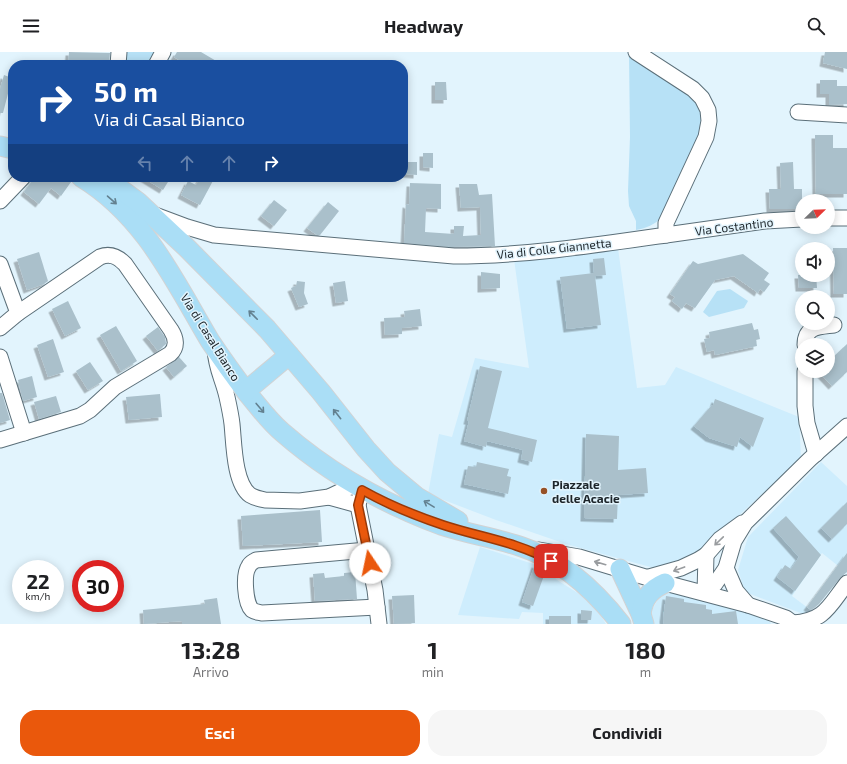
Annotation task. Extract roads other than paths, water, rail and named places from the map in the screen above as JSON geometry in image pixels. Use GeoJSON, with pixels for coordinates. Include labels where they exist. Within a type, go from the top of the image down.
{"type":"FeatureCollection","features":[{"type":"Feature","properties":{"kind":"main road","name":"Via di Casal Bianco"},"geometry":{"type":"LineString","coordinates":[[88,182],[122,208],[146,236],[167,266],[215,348],[246,391],[272,423],[286,435],[358,493],[436,522],[522,547],[545,557],[579,580],[597,597],[621,624]]}},
{"type":"Feature","properties":{"kind":"main road","name":"Via di Casal Bianco"},"geometry":{"type":"LineString","coordinates":[[111,182],[127,193],[149,212],[267,330],[321,392],[366,449],[387,472],[417,497],[487,538]]}},
{"type":"Feature","properties":{"kind":"main road"},"geometry":{"type":"LineString","coordinates":[[246,391],[289,355]]}},
{"type":"Feature","properties":{"kind":"main road"},"geometry":{"type":"LineString","coordinates":[[620,569],[643,619]]}},
{"type":"Feature","properties":{"kind":"main road"},"geometry":{"type":"LineString","coordinates":[[643,619],[645,600],[657,580]]}},
{"type":"Feature","properties":{"kind":"street"},"geometry":{"type":"LineString","coordinates":[[636,52],[693,89],[702,98],[708,110],[709,121],[706,137],[666,223],[666,235]]}},
{"type":"Feature","properties":{"kind":"street"},"geometry":{"type":"LineString","coordinates":[[798,112],[847,115]]}},
{"type":"Feature","properties":{"kind":"street"},"geometry":{"type":"LineString","coordinates":[[0,201],[18,182]]}},
{"type":"Feature","properties":{"kind":"street","name":"Via di Colle Giannetta"},"geometry":{"type":"LineString","coordinates":[[149,212],[187,227],[214,234],[454,256],[580,248],[666,235]]}},
{"type":"Feature","properties":{"kind":"street"},"geometry":{"type":"LineString","coordinates":[[835,218],[847,218]]}},
{"type":"Feature","properties":{"kind":"street","name":"Via Costantino"},"geometry":{"type":"LineString","coordinates":[[666,235],[765,221],[795,219]]}},
{"type":"Feature","properties":{"kind":"street","name":"Via di Colle Giannetta"},"geometry":{"type":"LineString","coordinates":[[201,263],[192,246],[193,239],[198,236],[214,234]]}},
{"type":"Feature","properties":{"kind":"street"},"geometry":{"type":"LineString","coordinates":[[0,328],[18,313],[100,257],[106,255],[119,258],[175,336],[175,346],[170,354],[116,387],[84,414],[0,440]]}},
{"type":"Feature","properties":{"kind":"street"},"geometry":{"type":"LineString","coordinates":[[0,264],[18,313]]}},
{"type":"Feature","properties":{"kind":"street"},"geometry":{"type":"LineString","coordinates":[[806,338],[812,330]]}},
{"type":"Feature","properties":{"kind":"street"},"geometry":{"type":"LineString","coordinates":[[215,348],[216,362],[226,395],[230,416],[235,460],[239,476],[247,492],[259,499],[283,501],[329,498],[358,493]]}},
{"type":"Feature","properties":{"kind":"street"},"geometry":{"type":"LineString","coordinates":[[0,357],[24,433]]}},
{"type":"Feature","properties":{"kind":"street"},"geometry":{"type":"LineString","coordinates":[[805,378],[805,406],[807,423],[816,454]]}},
{"type":"Feature","properties":{"kind":"street"},"geometry":{"type":"LineString","coordinates":[[705,593],[715,584],[726,568],[732,545],[738,534],[755,513],[847,426]]}},
{"type":"Feature","properties":{"kind":"street"},"geometry":{"type":"LineString","coordinates":[[329,498],[358,493]]}},
{"type":"Feature","properties":{"kind":"street"},"geometry":{"type":"LineString","coordinates":[[358,493],[379,624]]}},
{"type":"Feature","properties":{"kind":"street"},"geometry":{"type":"LineString","coordinates":[[657,580],[706,555],[723,537],[755,513]]}},
{"type":"Feature","properties":{"kind":"street"},"geometry":{"type":"LineString","coordinates":[[522,547],[579,557],[748,605],[787,622],[825,618],[847,583]]}},
{"type":"Feature","properties":{"kind":"street"},"geometry":{"type":"LineString","coordinates":[[367,550],[256,560],[249,565],[246,571],[247,598],[252,609],[262,613],[377,607]]}},
{"type":"Feature","properties":{"kind":"street"},"geometry":{"type":"LineString","coordinates":[[705,593],[706,555]]}},
{"type":"Feature","properties":{"kind":"street"},"geometry":{"type":"LineString","coordinates":[[726,568],[736,591],[748,605]]}},
{"type":"Feature","properties":{"kind":"place","name":"Piazzale delle Acacie"},"geometry":{"type":"Point","coordinates":[544,491]}}]}
